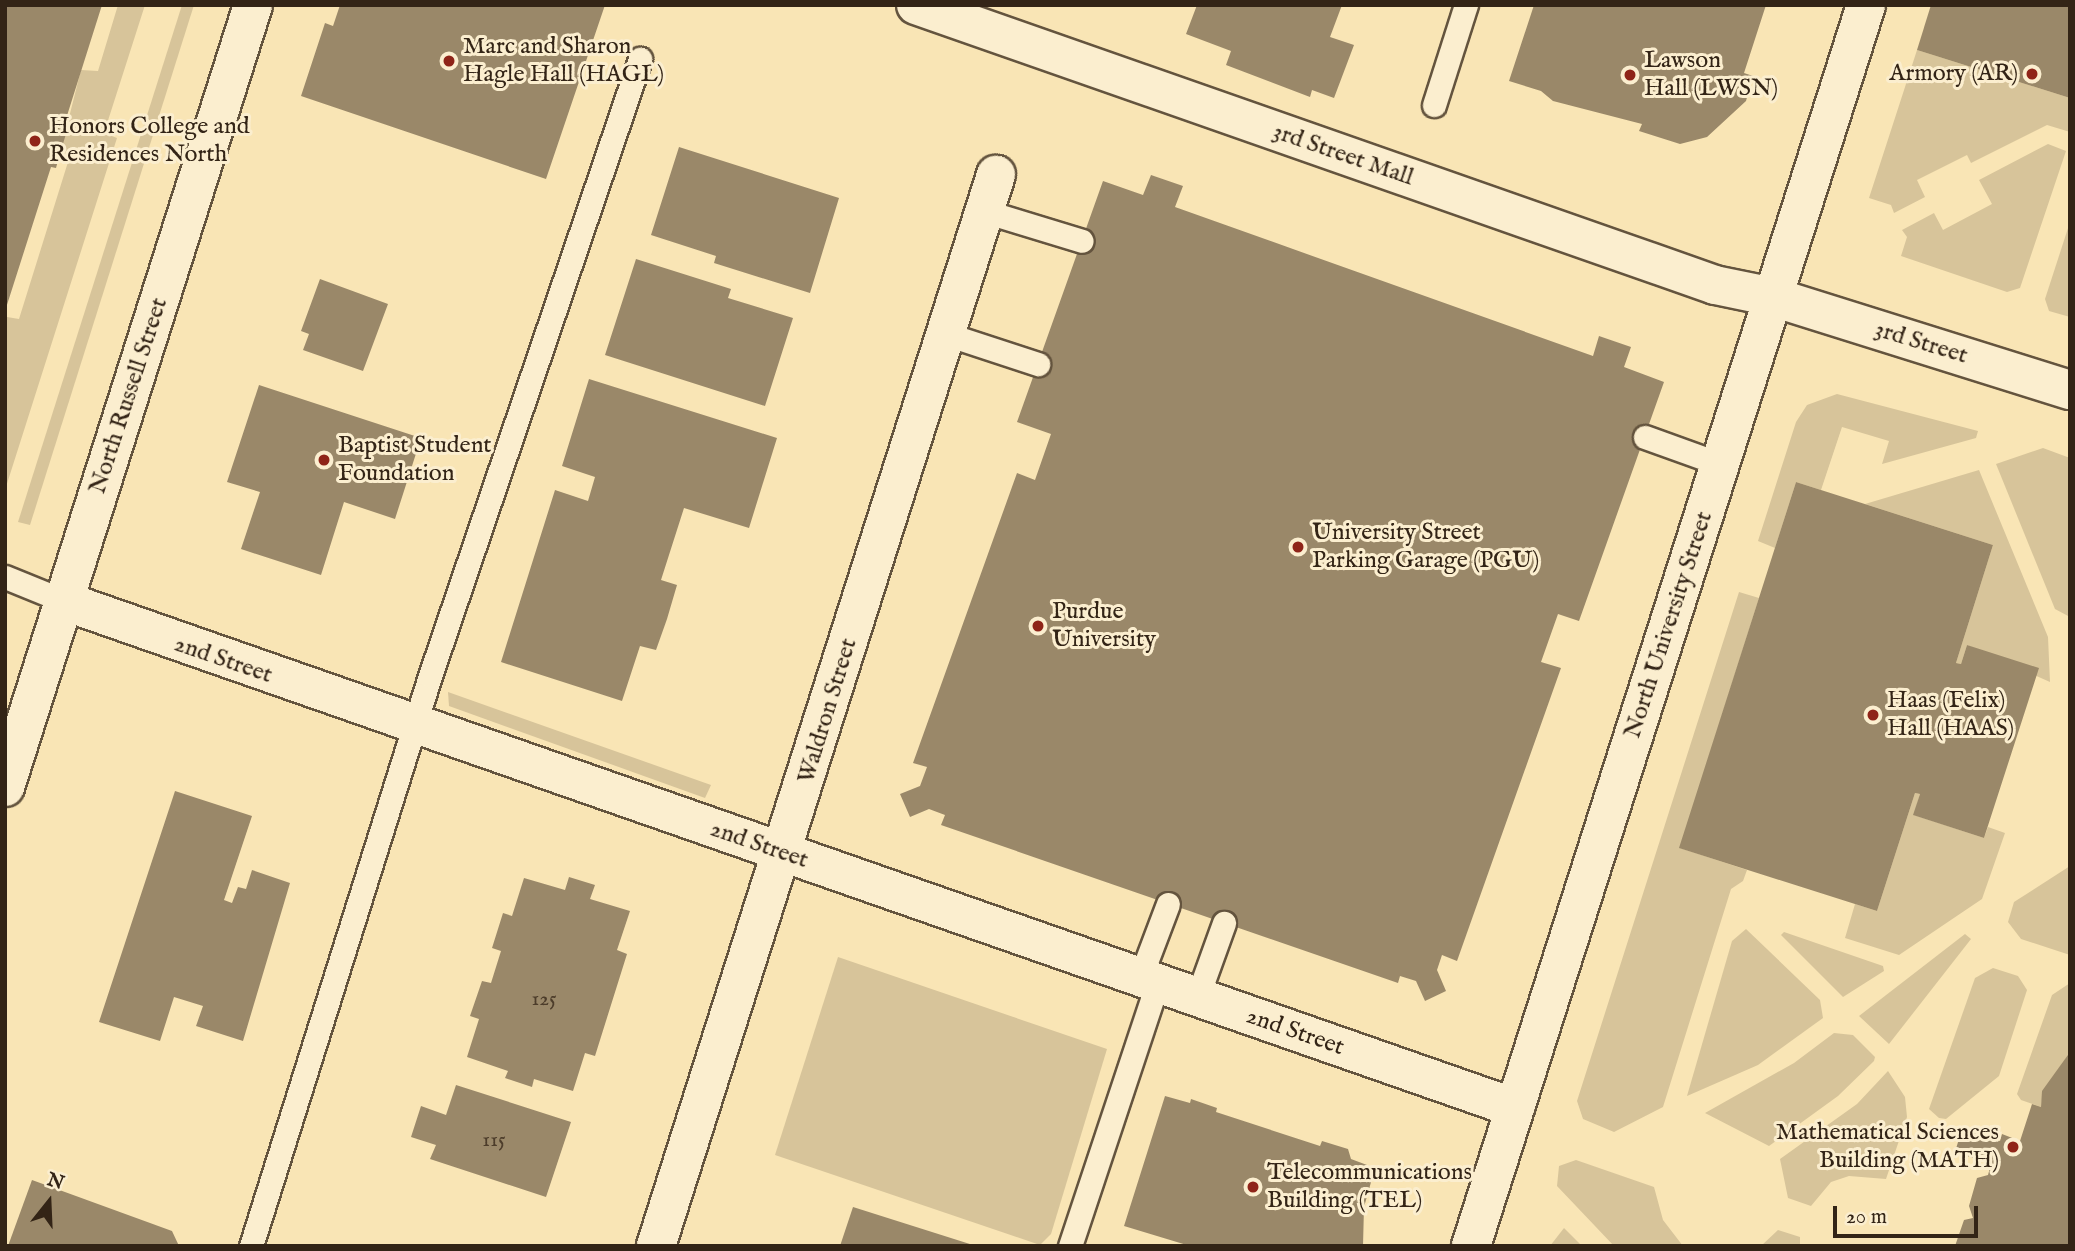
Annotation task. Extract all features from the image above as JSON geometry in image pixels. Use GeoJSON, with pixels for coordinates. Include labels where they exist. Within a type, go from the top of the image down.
{"type":"FeatureCollection","features":[{"type":"Feature","properties":{"kind":"street","name":"North Russell Street"},"geometry":{"type":"LineString","coordinates":[[5,787],[253,5]]}},
{"type":"Feature","properties":{"kind":"street","name":"3rd Street Mall"},"geometry":{"type":"LineString","coordinates":[[916,5],[1715,285],[1773,296]]}},
{"type":"Feature","properties":{"kind":"street","name":"North University Street"},"geometry":{"type":"LineString","coordinates":[[1471,1246],[1866,5]]}},
{"type":"Feature","properties":{"kind":"street","name":"Waldron Street"},"geometry":{"type":"LineString","coordinates":[[656,1246],[783,854],[996,175]]}},
{"type":"Feature","properties":{"kind":"street","name":"3rd Street"},"geometry":{"type":"LineString","coordinates":[[1773,296],[2070,390]]}},
{"type":"Feature","properties":{"kind":"street","name":"2nd Street"},"geometry":{"type":"LineString","coordinates":[[64,601],[414,726],[1515,1108]]}},
{"type":"Feature","properties":{"kind":"lane"},"geometry":{"type":"LineString","coordinates":[[1434,105],[1466,5]]}},
{"type":"Feature","properties":{"kind":"lane"},"geometry":{"type":"LineString","coordinates":[[251,1246],[414,726],[640,59]]}},
{"type":"Feature","properties":{"kind":"lane"},"geometry":{"type":"LineString","coordinates":[[984,211],[1082,241]]}},
{"type":"Feature","properties":{"kind":"lane"},"geometry":{"type":"LineString","coordinates":[[946,334],[1038,364]]}},
{"type":"Feature","properties":{"kind":"lane"},"geometry":{"type":"LineString","coordinates":[[1645,437],[1720,464]]}},
{"type":"Feature","properties":{"kind":"lane","name":"2nd Street"},"geometry":{"type":"LineString","coordinates":[[5,577],[64,601]]}},
{"type":"Feature","properties":{"kind":"lane"},"geometry":{"type":"LineString","coordinates":[[1070,1246],[1149,981],[1168,904]]}},
{"type":"Feature","properties":{"kind":"lane"},"geometry":{"type":"LineString","coordinates":[[1197,998],[1224,923]]}},
{"type":"Feature","properties":{"kind":"shaded area"},"geometry":{"type":"Polygon","coordinates":[[[118,5],[145,5],[104,133],[117,138],[5,490],[5,324],[7,317],[19,319],[68,162],[59,157],[81,70],[98,71],[118,5]]]}},
{"type":"Feature","properties":{"kind":"shaded area"},"geometry":{"type":"Polygon","coordinates":[[[182,5],[194,5],[30,525],[18,522],[182,5]]]}},
{"type":"Feature","properties":{"kind":"shaded area"},"geometry":{"type":"Polygon","coordinates":[[[1917,50],[2070,98],[2070,132],[2047,125],[1971,163],[1967,155],[1917,180],[1925,197],[1894,213],[1891,205],[1869,198],[1917,50]]]}},
{"type":"Feature","properties":{"kind":"shaded area"},"geometry":{"type":"Polygon","coordinates":[[[2048,144],[2066,151],[2020,288],[2007,292],[1901,256],[1907,237],[1902,230],[1934,213],[1943,230],[1992,204],[1979,180],[2048,144]]]}},
{"type":"Feature","properties":{"kind":"shaded area"},"geometry":{"type":"Polygon","coordinates":[[[2070,222],[2070,317],[2049,311],[2045,299],[2070,222]]]}},
{"type":"Feature","properties":{"kind":"shaded area"},"geometry":{"type":"Polygon","coordinates":[[[1837,394],[1978,431],[1976,438],[1882,464],[1889,441],[1842,427],[1821,490],[1796,482],[1775,548],[1758,541],[1796,422],[1807,405],[1837,394]]]}},
{"type":"Feature","properties":{"kind":"shaded area"},"geometry":{"type":"Polygon","coordinates":[[[2043,448],[2070,458],[2070,617],[2055,609],[1996,464],[2043,448]]]}},
{"type":"Feature","properties":{"kind":"shaded area"},"geometry":{"type":"Polygon","coordinates":[[[1979,470],[2048,637],[2050,682],[1967,645],[1961,664],[1956,663],[1993,545],[1865,504],[1979,470]]]}},
{"type":"Feature","properties":{"kind":"shaded area"},"geometry":{"type":"Polygon","coordinates":[[[1739,592],[1759,598],[1680,848],[1747,870],[1743,881],[1731,889],[1663,1107],[1614,1132],[1583,1119],[1577,1101],[1739,592]]]}},
{"type":"Feature","properties":{"kind":"shaded area"},"geometry":{"type":"Polygon","coordinates":[[[448,692],[711,785],[705,798],[449,706],[448,692]]]}},
{"type":"Feature","properties":{"kind":"shaded area"},"geometry":{"type":"Polygon","coordinates":[[[1915,793],[1920,794],[1914,815],[1984,838],[1988,827],[2005,833],[1982,899],[1899,955],[1845,938],[1855,904],[1877,911],[1915,793]]]}},
{"type":"Feature","properties":{"kind":"shaded area"},"geometry":{"type":"Polygon","coordinates":[[[2070,866],[2070,955],[2021,939],[2008,922],[2014,902],[2070,866]]]}},
{"type":"Feature","properties":{"kind":"shaded area"},"geometry":{"type":"Polygon","coordinates":[[[1746,929],[1820,1000],[1823,1018],[1758,1065],[1687,1096],[1732,941],[1746,929]]]}},
{"type":"Feature","properties":{"kind":"shaded area"},"geometry":{"type":"Polygon","coordinates":[[[1784,932],[1883,966],[1884,971],[1843,997],[1781,935],[1784,932]]]}},
{"type":"Feature","properties":{"kind":"shaded area"},"geometry":{"type":"Polygon","coordinates":[[[1965,934],[1971,939],[1889,1044],[1859,1016],[1965,934]]]}},
{"type":"Feature","properties":{"kind":"shaded area"},"geometry":{"type":"Polygon","coordinates":[[[838,957],[1107,1049],[1051,1234],[1040,1245],[775,1155],[838,957]]]}},
{"type":"Feature","properties":{"kind":"shaded area"},"geometry":{"type":"Polygon","coordinates":[[[1993,968],[2018,976],[2027,990],[1999,1076],[1946,1119],[1939,1118],[1929,1109],[1975,978],[1993,968]]]}},
{"type":"Feature","properties":{"kind":"shaded area"},"geometry":{"type":"Polygon","coordinates":[[[2070,983],[2070,1052],[2043,1091],[2041,1107],[2021,1100],[2017,1094],[2052,995],[2070,983]]]}},
{"type":"Feature","properties":{"kind":"shaded area"},"geometry":{"type":"Polygon","coordinates":[[[1834,1033],[1853,1035],[1875,1057],[1874,1061],[1838,1096],[1769,1146],[1705,1113],[1794,1063],[1834,1033]]]}},
{"type":"Feature","properties":{"kind":"shaded area"},"geometry":{"type":"Polygon","coordinates":[[[1888,1071],[1905,1097],[1907,1117],[1886,1179],[1849,1176],[1831,1182],[1811,1206],[1788,1198],[1780,1159],[1857,1104],[1888,1071]]]}},
{"type":"Feature","properties":{"kind":"shaded area"},"geometry":{"type":"Polygon","coordinates":[[[1576,1160],[1654,1187],[1663,1220],[1683,1246],[1614,1246],[1557,1186],[1559,1166],[1576,1160]]]}},
{"type":"Feature","properties":{"kind":"shaded area"},"geometry":{"type":"Polygon","coordinates":[[[1564,1228],[1582,1246],[1550,1246],[1564,1228]]]}},
{"type":"Feature","properties":{"kind":"shaded area"},"geometry":{"type":"Polygon","coordinates":[[[1778,1230],[1800,1237],[1800,1246],[1761,1246],[1778,1230]]]}},
{"type":"Feature","properties":{"kind":"building","name":"Honors College and Residences North"},"geometry":{"type":"Polygon","coordinates":[[[5,5],[102,5],[65,122],[69,124],[56,168],[51,167],[6,308],[5,5]]]}},
{"type":"Feature","properties":{"kind":"building","name":"Marc and Sharon Hagle Hall (HAGL)"},"geometry":{"type":"Polygon","coordinates":[[[340,5],[605,5],[546,179],[301,96],[325,23],[333,26],[340,5]]]}},
{"type":"Feature","properties":{"kind":"building"},"geometry":{"type":"Polygon","coordinates":[[[1197,5],[1342,5],[1330,37],[1354,45],[1334,98],[1312,90],[1310,97],[1226,65],[1231,51],[1186,34],[1197,5]]]}},
{"type":"Feature","properties":{"kind":"building","name":"Lawson Hall (LWSN)"},"geometry":{"type":"Polygon","coordinates":[[[1534,5],[1766,5],[1744,73],[1753,76],[1746,101],[1707,137],[1680,144],[1639,131],[1642,124],[1553,101],[1541,91],[1509,81],[1534,5]]]}},
{"type":"Feature","properties":{"kind":"building","name":"Armory (AR)"},"geometry":{"type":"Polygon","coordinates":[[[1931,5],[2070,5],[2070,98],[1917,50],[1931,5]]]}},
{"type":"Feature","properties":{"kind":"building"},"geometry":{"type":"Polygon","coordinates":[[[679,147],[839,198],[810,293],[714,263],[716,256],[651,235],[679,147]]]}},
{"type":"Feature","properties":{"kind":"building","name":"University Street Parking Garage (PGU)"},"geometry":{"type":"Polygon","coordinates":[[[1151,175],[1183,186],[1175,207],[1593,356],[1599,336],[1631,347],[1624,367],[1664,382],[1579,621],[1558,614],[1541,662],[1561,668],[1457,961],[1442,955],[1437,970],[1446,991],[1425,1001],[1416,981],[1400,976],[1398,983],[941,825],[945,815],[929,809],[910,817],[900,794],[920,786],[927,767],[913,763],[1017,473],[1035,480],[1051,434],[1017,422],[1103,181],[1143,195],[1151,175]]]}},
{"type":"Feature","properties":{"kind":"building"},"geometry":{"type":"Polygon","coordinates":[[[636,259],[731,289],[728,298],[793,318],[765,406],[605,355],[636,259]]]}},
{"type":"Feature","properties":{"kind":"building"},"geometry":{"type":"Polygon","coordinates":[[[320,279],[388,304],[363,371],[303,350],[309,334],[301,331],[320,279]]]}},
{"type":"Feature","properties":{"kind":"building"},"geometry":{"type":"Polygon","coordinates":[[[589,379],[777,438],[749,528],[684,508],[661,580],[677,585],[667,619],[656,650],[640,646],[622,701],[501,662],[555,490],[588,501],[595,477],[562,466],[589,379]]]}},
{"type":"Feature","properties":{"kind":"building","name":"Baptist Student Foundation"},"geometry":{"type":"Polygon","coordinates":[[[259,385],[421,438],[395,519],[344,502],[321,575],[241,549],[260,492],[227,482],[259,385]]]}},
{"type":"Feature","properties":{"kind":"building","name":"Haas (Felix) Hall (HAAS)"},"geometry":{"type":"Polygon","coordinates":[[[1796,482],[1993,545],[1956,663],[1961,664],[1967,645],[2039,668],[1984,838],[1913,815],[1920,794],[1915,793],[1877,911],[1679,848],[1796,482]]]}},
{"type":"Feature","properties":{"kind":"building"},"geometry":{"type":"Polygon","coordinates":[[[175,791],[252,816],[224,900],[232,903],[238,887],[246,889],[252,870],[290,883],[243,1041],[196,1026],[203,1006],[174,997],[160,1041],[99,1022],[175,791]]]}},
{"type":"Feature","properties":{"kind":"building"},"geometry":{"type":"Polygon","coordinates":[[[569,877],[595,885],[590,899],[630,911],[617,950],[627,954],[595,1056],[585,1053],[573,1091],[534,1079],[532,1087],[505,1078],[508,1071],[467,1057],[479,1019],[470,1016],[482,981],[491,983],[501,951],[492,948],[503,913],[512,916],[524,878],[565,890],[569,877]]]}},
{"type":"Feature","properties":{"kind":"building","name":"Mathematical Sciences Building (MATH)"},"geometry":{"type":"Polygon","coordinates":[[[2070,1052],[2070,1246],[1955,1246],[1964,1220],[1973,1218],[1969,1206],[1977,1178],[1988,1175],[1991,1164],[1955,1152],[1962,1129],[2000,1141],[2002,1134],[2020,1141],[2032,1104],[2041,1107],[2042,1091],[2070,1052]]]}},
{"type":"Feature","properties":{"kind":"building"},"geometry":{"type":"Polygon","coordinates":[[[456,1085],[571,1122],[546,1197],[430,1159],[436,1145],[411,1137],[421,1106],[446,1115],[456,1085]]]}},
{"type":"Feature","properties":{"kind":"building","name":"Telecommunications Building (TEL)"},"geometry":{"type":"Polygon","coordinates":[[[1165,1096],[1190,1103],[1191,1099],[1217,1108],[1216,1112],[1320,1146],[1322,1141],[1348,1149],[1351,1159],[1375,1168],[1364,1207],[1363,1246],[1190,1246],[1124,1226],[1165,1096]]]}},
{"type":"Feature","properties":{"kind":"building"},"geometry":{"type":"Polygon","coordinates":[[[32,1180],[172,1231],[179,1246],[8,1246],[32,1180]]]}},
{"type":"Feature","properties":{"kind":"building"},"geometry":{"type":"Polygon","coordinates":[[[853,1207],[973,1245],[973,1246],[840,1246],[853,1207]]]}},
{"type":"Feature","properties":{"kind":"place","name":"Marc and Sharon Hagle Hall (HAGL)"},"geometry":{"type":"Point","coordinates":[449,61]}},
{"type":"Feature","properties":{"kind":"place","name":"Armory (AR)"},"geometry":{"type":"Point","coordinates":[2032,74]}},
{"type":"Feature","properties":{"kind":"place","name":"Lawson Hall (LWSN)"},"geometry":{"type":"Point","coordinates":[1630,75]}},
{"type":"Feature","properties":{"kind":"place","name":"Honors College and Residences North"},"geometry":{"type":"Point","coordinates":[35,141]}},
{"type":"Feature","properties":{"kind":"place","name":"Baptist Student Foundation"},"geometry":{"type":"Point","coordinates":[324,460]}},
{"type":"Feature","properties":{"kind":"place","name":"University Street Parking Garage (PGU)"},"geometry":{"type":"Point","coordinates":[1298,547]}},
{"type":"Feature","properties":{"kind":"place","name":"Purdue University"},"geometry":{"type":"Point","coordinates":[1038,626]}},
{"type":"Feature","properties":{"kind":"place","name":"Haas (Felix) Hall (HAAS)"},"geometry":{"type":"Point","coordinates":[1873,715]}},
{"type":"Feature","properties":{"kind":"place","name":"Mathematical Sciences Building (MATH)"},"geometry":{"type":"Point","coordinates":[2013,1147]}},
{"type":"Feature","properties":{"kind":"place","name":"Telecommunications Building (TEL)"},"geometry":{"type":"Point","coordinates":[1253,1187]}}]}
